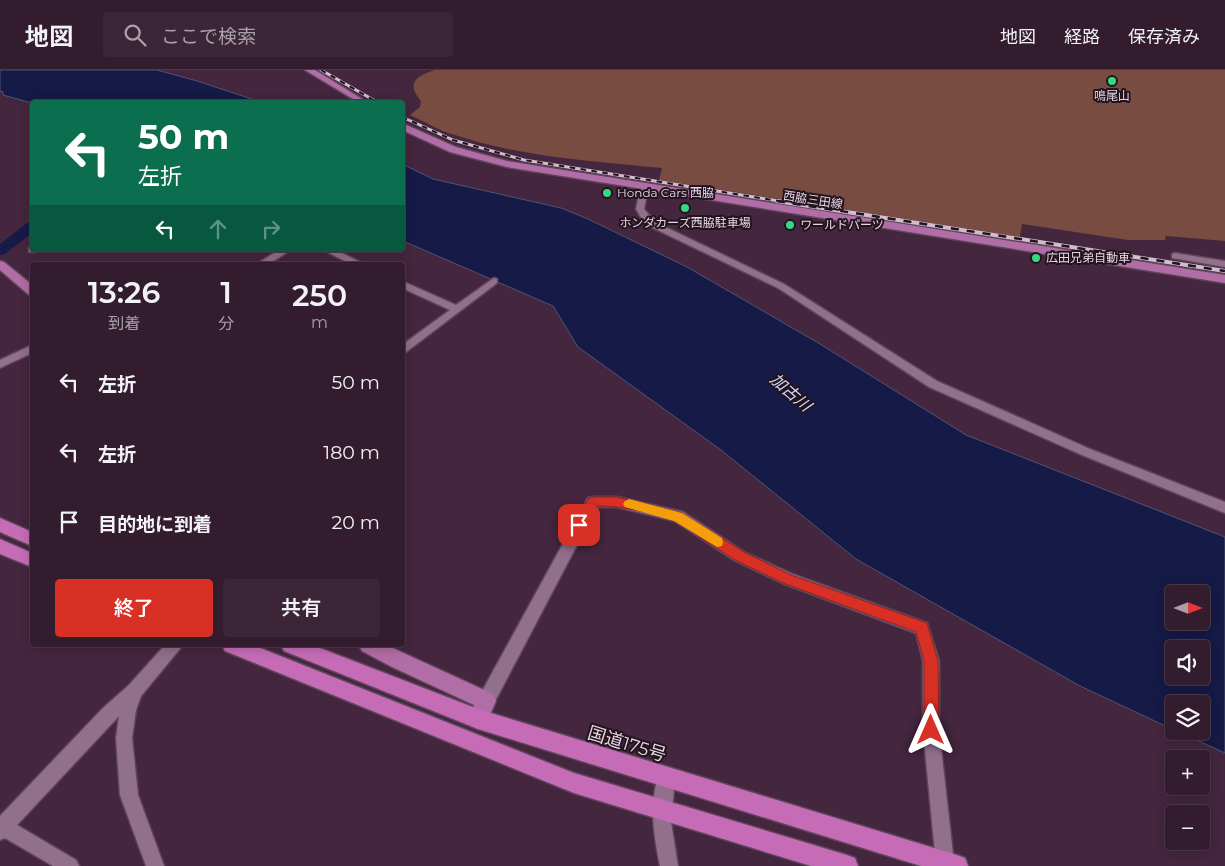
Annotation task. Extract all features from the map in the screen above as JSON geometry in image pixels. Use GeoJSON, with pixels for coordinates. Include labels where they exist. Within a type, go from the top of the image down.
{"type":"FeatureCollection","features":[{"type":"Feature","properties":{"kind":"highway"},"geometry":{"type":"LineString","coordinates":[[0,525],[30,538]]}},
{"type":"Feature","properties":{"kind":"highway"},"geometry":{"type":"LineString","coordinates":[[0,546],[30,559]]}},
{"type":"Feature","properties":{"kind":"highway"},"geometry":{"type":"LineString","coordinates":[[236,647],[574,782],[847,866]]}},
{"type":"Feature","properties":{"kind":"highway","name":"国道175号"},"geometry":{"type":"LineString","coordinates":[[296,647],[482,710],[666,778],[951,864]]}},
{"type":"Feature","properties":{"kind":"main road"},"geometry":{"type":"LineString","coordinates":[[309,70],[360,100]]}},
{"type":"Feature","properties":{"kind":"main road","name":"西脇三田線"},"geometry":{"type":"LineString","coordinates":[[405,127],[444,146],[478,157],[534,168],[1225,279]]}},
{"type":"Feature","properties":{"kind":"main road"},"geometry":{"type":"LineString","coordinates":[[0,264],[30,289]]}},
{"type":"Feature","properties":{"kind":"main road"},"geometry":{"type":"LineString","coordinates":[[372,647],[482,710]]}},
{"type":"Feature","properties":{"kind":"street"},"geometry":{"type":"LineString","coordinates":[[647,186],[640,208],[646,219],[652,224],[781,286],[932,384],[1086,452],[1225,508]]}},
{"type":"Feature","properties":{"kind":"street"},"geometry":{"type":"LineString","coordinates":[[265,262],[283,252]]}},
{"type":"Feature","properties":{"kind":"street"},"geometry":{"type":"LineString","coordinates":[[332,252],[354,262]]}},
{"type":"Feature","properties":{"kind":"street"},"geometry":{"type":"LineString","coordinates":[[1174,256],[1225,264]]}},
{"type":"Feature","properties":{"kind":"street"},"geometry":{"type":"LineString","coordinates":[[405,349],[494,281]]}},
{"type":"Feature","properties":{"kind":"street"},"geometry":{"type":"LineString","coordinates":[[405,285],[457,308]]}},
{"type":"Feature","properties":{"kind":"street"},"geometry":{"type":"LineString","coordinates":[[0,364],[30,350]]}},
{"type":"Feature","properties":{"kind":"street"},"geometry":{"type":"LineString","coordinates":[[482,710],[593,502],[617,502],[678,516],[739,556],[787,579],[922,628],[931,661],[931,730],[936,790],[951,864]]}},
{"type":"Feature","properties":{"kind":"street"},"geometry":{"type":"LineString","coordinates":[[70,866],[1,828],[108,714],[135,691],[174,647]]}},
{"type":"Feature","properties":{"kind":"street"},"geometry":{"type":"LineString","coordinates":[[135,691],[128,710],[124,738],[129,795],[155,866]]}},
{"type":"Feature","properties":{"kind":"street"},"geometry":{"type":"LineString","coordinates":[[666,778],[661,808],[664,844],[669,866]]}},
{"type":"Feature","properties":{"kind":"shaded area"},"geometry":{"type":"Polygon","coordinates":[[[435,70],[1225,70],[1225,241],[1166,236],[1165,240],[1128,240],[1022,224],[1020,237],[659,180],[662,168],[556,157],[504,148],[446,132],[410,115],[420,107],[421,101],[414,90],[415,81],[422,75],[435,70]]]}},
{"type":"Feature","properties":{"kind":"water"},"geometry":{"type":"Polygon","coordinates":[[[0,70],[157,70],[255,100],[30,100],[30,102],[3,95],[3,92],[0,91],[0,70]]]}},
{"type":"Feature","properties":{"kind":"water","name":"加古川"},"geometry":{"type":"Polygon","coordinates":[[[405,165],[433,179],[561,208],[588,219],[687,267],[820,344],[966,435],[1225,537],[1225,753],[1197,740],[1210,740],[1210,695],[1165,695],[1165,726],[1080,686],[856,559],[721,450],[578,347],[553,306],[405,242],[405,165]]]}},
{"type":"Feature","properties":{"kind":"waterway"},"geometry":{"type":"LineString","coordinates":[[0,251],[30,228]]}},
{"type":"Feature","properties":{"kind":"railway"},"geometry":{"type":"LineString","coordinates":[[321,70],[374,100]]}},
{"type":"Feature","properties":{"kind":"railway"},"geometry":{"type":"LineString","coordinates":[[405,118],[453,140],[524,160],[785,202]]}},
{"type":"Feature","properties":{"kind":"railway"},"geometry":{"type":"LineString","coordinates":[[777,201],[1225,271]]}},
{"type":"Feature","properties":{"kind":"slow traffic"},"geometry":{"type":"LineString","coordinates":[[629,504],[678,516],[717,542]]}},
{"type":"Feature","properties":{"kind":"place","name":"鳴尾山"},"geometry":{"type":"Point","coordinates":[1112,81]}},
{"type":"Feature","properties":{"kind":"place","name":"Honda Cars 西脇"},"geometry":{"type":"Point","coordinates":[607,193]}},
{"type":"Feature","properties":{"kind":"place","name":"ホンダカーズ西脇駐車場"},"geometry":{"type":"Point","coordinates":[685,208]}},
{"type":"Feature","properties":{"kind":"place","name":"ワールドパーツ"},"geometry":{"type":"Point","coordinates":[790,225]}},
{"type":"Feature","properties":{"kind":"place","name":"広田兄弟自動車"},"geometry":{"type":"Point","coordinates":[1036,258]}},
{"type":"Feature","properties":{"kind":"route"},"geometry":{"type":"LineString","coordinates":[[579,525],[588,507],[593,502],[617,502],[678,516],[739,556],[787,579],[922,628],[931,661],[931,730]]}}]}
